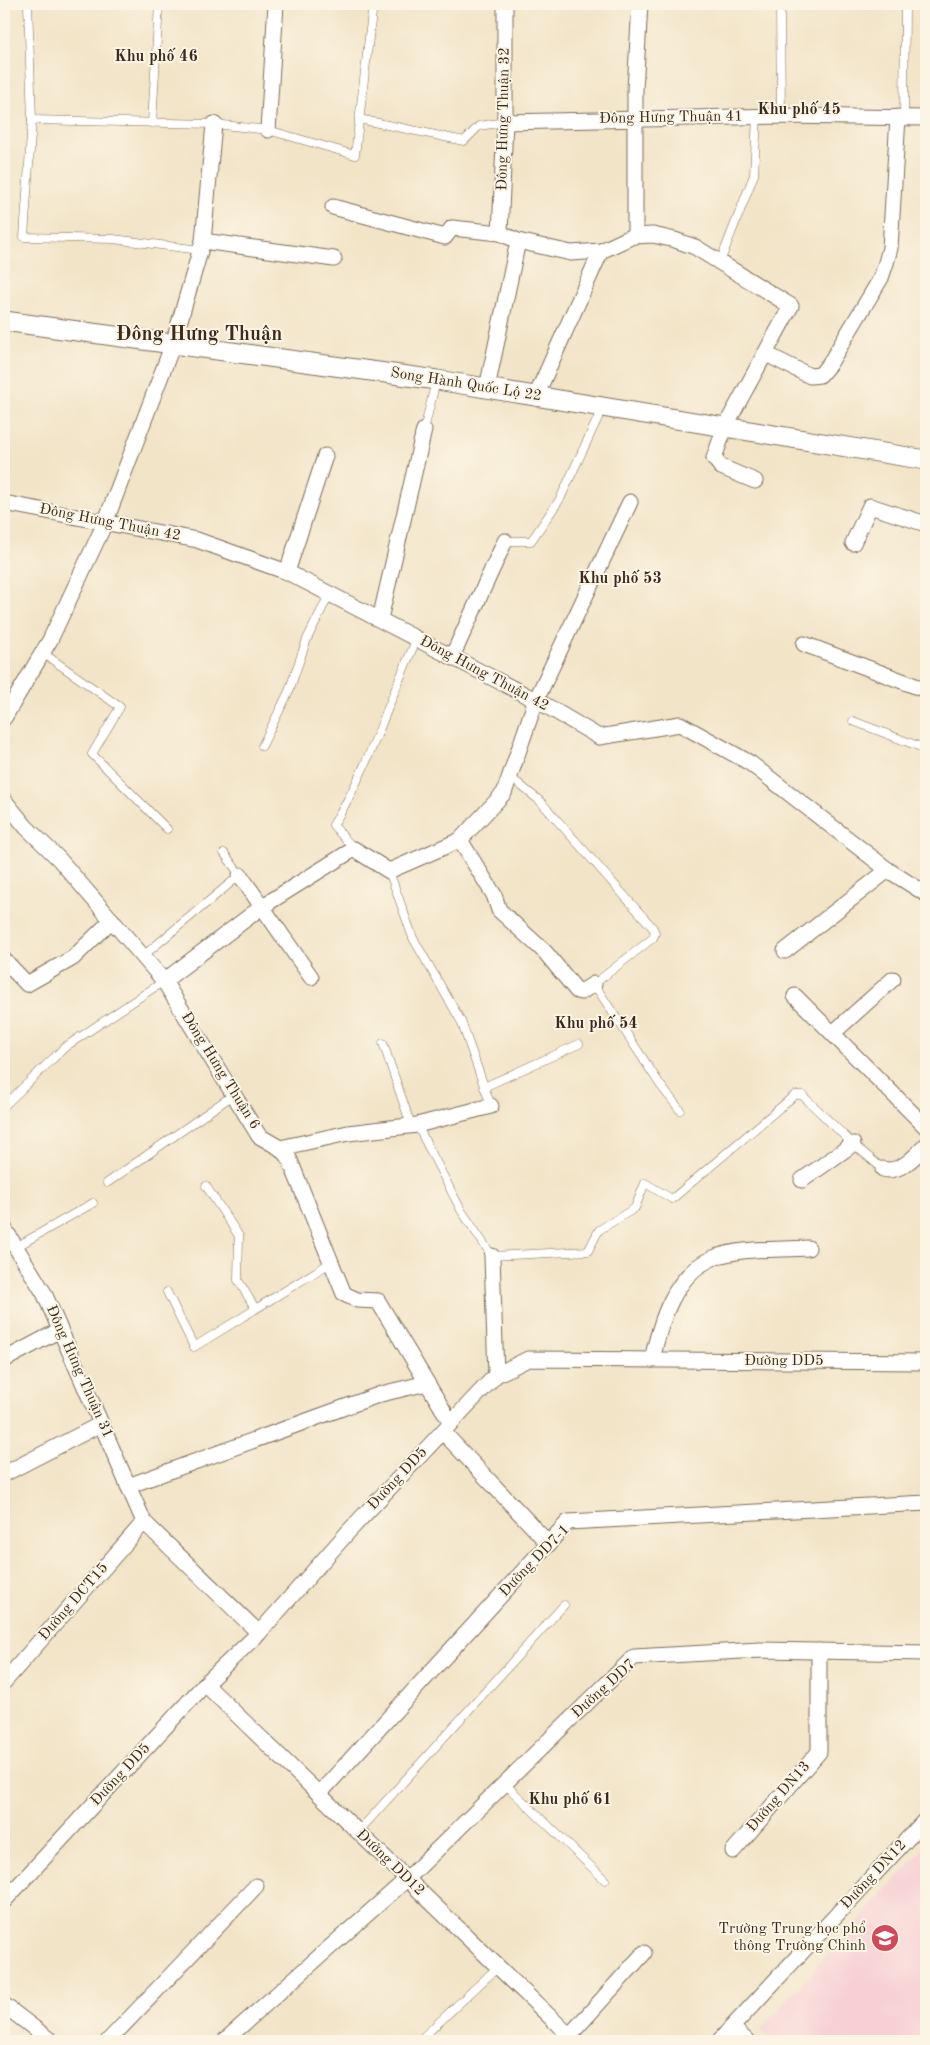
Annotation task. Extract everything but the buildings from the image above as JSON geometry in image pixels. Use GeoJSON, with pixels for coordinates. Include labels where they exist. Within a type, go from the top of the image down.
{"type":"FeatureCollection","features":[{"type":"Feature","properties":{"kind":"street"},"geometry":{"type":"LineString","coordinates":[[268,130],[276,4]]}},
{"type":"Feature","properties":{"kind":"street","name":"Đông Hưng Thuận 32"},"geometry":{"type":"LineString","coordinates":[[500,233],[505,122],[505,4]]}},
{"type":"Feature","properties":{"kind":"street"},"geometry":{"type":"LineString","coordinates":[[636,236],[634,118],[640,4]]}},
{"type":"Feature","properties":{"kind":"street","name":"Đông Hưng Thuận 41"},"geometry":{"type":"LineString","coordinates":[[505,122],[757,116],[926,118]]}},
{"type":"Feature","properties":{"kind":"street"},"geometry":{"type":"LineString","coordinates":[[766,354],[810,376],[820,375],[830,363],[881,278],[890,248],[901,117]]}},
{"type":"Feature","properties":{"kind":"street"},"geometry":{"type":"LineString","coordinates":[[4,718],[43,653],[105,523],[173,344],[202,246],[214,124]]}},
{"type":"Feature","properties":{"kind":"street"},"geometry":{"type":"LineString","coordinates":[[333,207],[445,237],[452,228],[500,233],[518,241],[571,253],[601,251],[636,236],[653,235],[695,247],[790,306],[766,354],[725,427],[714,458],[721,467],[755,480]]}},
{"type":"Feature","properties":{"kind":"street"},"geometry":{"type":"LineString","coordinates":[[487,388],[518,241]]}},
{"type":"Feature","properties":{"kind":"street"},"geometry":{"type":"LineString","coordinates":[[202,246],[334,259]]}},
{"type":"Feature","properties":{"kind":"street"},"geometry":{"type":"LineString","coordinates":[[536,396],[601,251]]}},
{"type":"Feature","properties":{"kind":"street","name":"Song Hành Quốc Lộ 22"},"geometry":{"type":"LineString","coordinates":[[4,321],[436,380],[926,460]]}},
{"type":"Feature","properties":{"kind":"street"},"geometry":{"type":"LineString","coordinates":[[380,619],[424,430]]}},
{"type":"Feature","properties":{"kind":"street"},"geometry":{"type":"LineString","coordinates":[[287,572],[325,456]]}},
{"type":"Feature","properties":{"kind":"street"},"geometry":{"type":"LineString","coordinates":[[164,980],[262,906],[354,849],[389,871],[460,840],[504,793],[536,700],[630,502]]}},
{"type":"Feature","properties":{"kind":"street","name":"Đông Hưng Thuận 42"},"geometry":{"type":"LineString","coordinates":[[4,503],[197,540],[287,572],[536,700],[599,737],[680,724],[750,763],[888,870],[926,894]]}},
{"type":"Feature","properties":{"kind":"street"},"geometry":{"type":"LineString","coordinates":[[853,543],[870,506],[926,524]]}},
{"type":"Feature","properties":{"kind":"street"},"geometry":{"type":"LineString","coordinates":[[452,657],[505,541]]}},
{"type":"Feature","properties":{"kind":"street"},"geometry":{"type":"LineString","coordinates":[[804,644],[926,690]]}},
{"type":"Feature","properties":{"kind":"street","name":"Đông Hưng Thuận 6"},"geometry":{"type":"LineString","coordinates":[[4,800],[164,980],[233,1095],[260,1136],[280,1148],[292,1164],[344,1294],[358,1300],[378,1300],[427,1383],[447,1427],[548,1544]]}},
{"type":"Feature","properties":{"kind":"street"},"geometry":{"type":"LineString","coordinates":[[460,840],[494,895],[502,913],[545,952],[577,991],[581,992],[594,984]]}},
{"type":"Feature","properties":{"kind":"street"},"geometry":{"type":"LineString","coordinates":[[785,952],[888,870]]}},
{"type":"Feature","properties":{"kind":"street"},"geometry":{"type":"LineString","coordinates":[[240,875],[311,977]]}},
{"type":"Feature","properties":{"kind":"street"},"geometry":{"type":"LineString","coordinates":[[4,960],[27,984],[73,958],[112,920]]}},
{"type":"Feature","properties":{"kind":"street"},"geometry":{"type":"LineString","coordinates":[[833,1033],[893,979]]}},
{"type":"Feature","properties":{"kind":"street"},"geometry":{"type":"LineString","coordinates":[[795,996],[926,1127]]}},
{"type":"Feature","properties":{"kind":"street"},"geometry":{"type":"LineString","coordinates":[[280,1148],[348,1133],[414,1125],[491,1106]]}},
{"type":"Feature","properties":{"kind":"street"},"geometry":{"type":"LineString","coordinates":[[802,1180],[853,1144]]}},
{"type":"Feature","properties":{"kind":"street"},"geometry":{"type":"LineString","coordinates":[[882,1169],[890,1171],[898,1169],[924,1151]]}},
{"type":"Feature","properties":{"kind":"street","name":"Đông Hưng Thuận 31"},"geometry":{"type":"LineString","coordinates":[[9,1240],[44,1293],[144,1522]]}},
{"type":"Feature","properties":{"kind":"street"},"geometry":{"type":"LineString","coordinates":[[652,1360],[661,1322],[684,1280],[697,1267],[713,1258],[745,1251],[808,1248]]}},
{"type":"Feature","properties":{"kind":"street"},"geometry":{"type":"LineString","coordinates":[[492,1256],[496,1375]]}},
{"type":"Feature","properties":{"kind":"street"},"geometry":{"type":"LineString","coordinates":[[4,1360],[60,1330]]}},
{"type":"Feature","properties":{"kind":"street","name":"Đường DD5"},"geometry":{"type":"LineString","coordinates":[[4,1901],[205,1684],[259,1633],[349,1531],[496,1375],[528,1360],[926,1362]]}},
{"type":"Feature","properties":{"kind":"street"},"geometry":{"type":"LineString","coordinates":[[128,1486],[381,1394],[427,1383]]}},
{"type":"Feature","properties":{"kind":"street"},"geometry":{"type":"LineString","coordinates":[[4,1474],[101,1424]]}},
{"type":"Feature","properties":{"kind":"street","name":"Đường DD7-1"},"geometry":{"type":"LineString","coordinates":[[318,1794],[568,1522],[926,1503]]}},
{"type":"Feature","properties":{"kind":"street"},"geometry":{"type":"LineString","coordinates":[[144,1522],[259,1633]]}},
{"type":"Feature","properties":{"kind":"street","name":"Đường DCT15"},"geometry":{"type":"LineString","coordinates":[[4,1682],[144,1522]]}},
{"type":"Feature","properties":{"kind":"street","name":"Đường DD7"},"geometry":{"type":"LineString","coordinates":[[224,2041],[407,1879],[634,1657],[760,1650],[926,1653]]}},
{"type":"Feature","properties":{"kind":"street","name":"Đường DN13"},"geometry":{"type":"LineString","coordinates":[[733,1850],[819,1752],[819,1651]]}},
{"type":"Feature","properties":{"kind":"street","name":"Đường DD12"},"geometry":{"type":"LineString","coordinates":[[205,1684],[572,2038]]}},
{"type":"Feature","properties":{"kind":"street","name":"Đường DN12"},"geometry":{"type":"LineString","coordinates":[[719,2041],[926,1819]]}},
{"type":"Feature","properties":{"kind":"street"},"geometry":{"type":"LineString","coordinates":[[108,2041],[256,1886]]}},
{"type":"Feature","properties":{"kind":"street"},"geometry":{"type":"LineString","coordinates":[[572,2038],[644,1953]]}},
{"type":"Feature","properties":{"kind":"street"},"geometry":{"type":"LineString","coordinates":[[4,2005],[51,2041]]}},
{"type":"Feature","properties":{"kind":"street"},"geometry":{"type":"LineString","coordinates":[[732,2027],[747,2041]]}},
{"type":"Feature","properties":{"kind":"lane"},"geometry":{"type":"LineString","coordinates":[[28,4],[32,120],[24,237],[112,239],[202,246]]}},
{"type":"Feature","properties":{"kind":"lane"},"geometry":{"type":"LineString","coordinates":[[152,123],[159,4]]}},
{"type":"Feature","properties":{"kind":"lane"},"geometry":{"type":"LineString","coordinates":[[32,120],[214,124],[268,130],[355,155],[373,4]]}},
{"type":"Feature","properties":{"kind":"lane"},"geometry":{"type":"LineString","coordinates":[[780,4],[781,116]]}},
{"type":"Feature","properties":{"kind":"lane"},"geometry":{"type":"LineString","coordinates":[[901,117],[905,4]]}},
{"type":"Feature","properties":{"kind":"lane"},"geometry":{"type":"LineString","coordinates":[[720,262],[754,175],[757,116]]}},
{"type":"Feature","properties":{"kind":"lane"},"geometry":{"type":"LineString","coordinates":[[359,119],[464,140],[479,126],[505,122]]}},
{"type":"Feature","properties":{"kind":"lane"},"geometry":{"type":"LineString","coordinates":[[424,430],[436,380]]}},
{"type":"Feature","properties":{"kind":"lane"},"geometry":{"type":"LineString","coordinates":[[505,541],[531,541],[560,499],[603,407]]}},
{"type":"Feature","properties":{"kind":"lane"},"geometry":{"type":"LineString","coordinates":[[262,746],[289,691],[307,639],[330,594]]}},
{"type":"Feature","properties":{"kind":"lane"},"geometry":{"type":"LineString","coordinates":[[354,849],[333,824],[372,751],[383,717],[417,639]]}},
{"type":"Feature","properties":{"kind":"lane"},"geometry":{"type":"LineString","coordinates":[[43,653],[120,707],[92,754],[167,829]]}},
{"type":"Feature","properties":{"kind":"lane"},"geometry":{"type":"LineString","coordinates":[[853,721],[926,749]]}},
{"type":"Feature","properties":{"kind":"lane"},"geometry":{"type":"LineString","coordinates":[[509,776],[540,801],[654,928],[653,938],[594,984],[661,1086],[680,1110]]}},
{"type":"Feature","properties":{"kind":"lane"},"geometry":{"type":"LineString","coordinates":[[143,956],[240,875],[224,853]]}},
{"type":"Feature","properties":{"kind":"lane"},"geometry":{"type":"LineString","coordinates":[[389,871],[413,938],[461,1021],[491,1106]]}},
{"type":"Feature","properties":{"kind":"lane"},"geometry":{"type":"LineString","coordinates":[[4,1106],[65,1047],[164,980]]}},
{"type":"Feature","properties":{"kind":"lane"},"geometry":{"type":"LineString","coordinates":[[383,1043],[414,1125],[461,1210],[492,1256],[588,1252],[599,1230],[635,1208],[645,1184],[672,1199],[795,1095],[802,1095],[882,1169]]}},
{"type":"Feature","properties":{"kind":"lane"},"geometry":{"type":"LineString","coordinates":[[484,1087],[579,1044]]}},
{"type":"Feature","properties":{"kind":"lane"},"geometry":{"type":"LineString","coordinates":[[107,1183],[233,1095]]}},
{"type":"Feature","properties":{"kind":"lane"},"geometry":{"type":"LineString","coordinates":[[206,1186],[238,1236],[238,1280],[255,1308]]}},
{"type":"Feature","properties":{"kind":"lane"},"geometry":{"type":"LineString","coordinates":[[9,1240],[93,1203]]}},
{"type":"Feature","properties":{"kind":"lane"},"geometry":{"type":"LineString","coordinates":[[168,1292],[194,1347],[330,1263]]}},
{"type":"Feature","properties":{"kind":"lane"},"geometry":{"type":"LineString","coordinates":[[358,1832],[564,1605]]}},
{"type":"Feature","properties":{"kind":"lane"},"geometry":{"type":"LineString","coordinates":[[505,1784],[605,1880]]}},
{"type":"Feature","properties":{"kind":"lane"},"geometry":{"type":"LineString","coordinates":[[419,2041],[498,1966]]}},
{"type":"Feature","properties":{"kind":"shaded area","name":"Trường Trung học phổ thông Trường Chinh"},"geometry":{"type":"Polygon","coordinates":[[[926,1846],[926,2041],[772,2041],[760,2030],[926,1846]]]}},
{"type":"Feature","properties":{"kind":"place","name":"Trường Trung học phổ thông Trường Chinh"},"geometry":{"type":"Point","coordinates":[885,1938]}},
{"type":"Feature","properties":{"kind":"district","name":"Khu phố 46"},"geometry":{"type":"Point","coordinates":[156,57]}},
{"type":"Feature","properties":{"kind":"district","name":"Khu phố 45"},"geometry":{"type":"Point","coordinates":[799,110]}},
{"type":"Feature","properties":{"kind":"district","name":"Đông Hưng Thuận"},"geometry":{"type":"Point","coordinates":[199,335]}},
{"type":"Feature","properties":{"kind":"district","name":"Khu phố 53"},"geometry":{"type":"Point","coordinates":[620,579]}},
{"type":"Feature","properties":{"kind":"district","name":"Khu phố 54"},"geometry":{"type":"Point","coordinates":[596,1024]}},
{"type":"Feature","properties":{"kind":"district","name":"Khu phố 61"},"geometry":{"type":"Point","coordinates":[570,1800]}}]}
